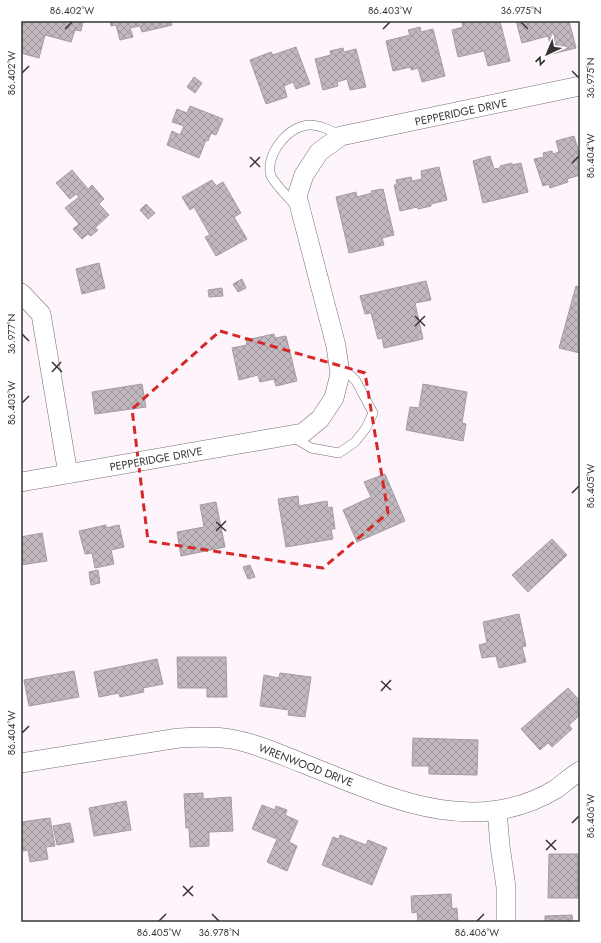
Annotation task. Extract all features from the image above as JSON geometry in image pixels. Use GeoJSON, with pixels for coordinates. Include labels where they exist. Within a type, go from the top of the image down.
{"type":"FeatureCollection","features":[{"type":"Feature","properties":{"kind":"street","name":"PEPPERIDGE DRIVE"},"geometry":{"type":"LineString","coordinates":[[21,482],[303,433],[320,419],[334,398],[340,374],[336,346],[297,196],[304,175],[319,152],[341,136],[580,86]]}},
{"type":"Feature","properties":{"kind":"street"},"geometry":{"type":"LineString","coordinates":[[21,293],[41,314],[68,474]]}},
{"type":"Feature","properties":{"kind":"street","name":"WRENWOOD DRIVE"},"geometry":{"type":"LineString","coordinates":[[21,763],[160,740],[205,736],[230,739],[255,745],[408,803],[433,809],[459,812],[484,812],[497,810],[509,808],[533,800],[556,789],[580,771]]}},
{"type":"Feature","properties":{"kind":"street"},"geometry":{"type":"LineString","coordinates":[[497,810],[506,887],[506,922]]}},
{"type":"Feature","properties":{"kind":"lane","name":"PEPPERIDGE DRIVE"},"geometry":{"type":"LineString","coordinates":[[301,212],[272,178],[270,169],[272,157],[282,139],[298,128],[311,125],[327,129],[341,136]]}},
{"type":"Feature","properties":{"kind":"lane"},"geometry":{"type":"LineString","coordinates":[[290,435],[311,448],[339,453],[355,442],[366,428],[373,412],[356,381],[339,364]]}},
{"type":"Feature","properties":{"kind":"highlighted area"},"geometry":{"type":"Polygon","coordinates":[[[220,331],[365,373],[388,513],[323,568],[148,541],[132,409],[220,331]]]}},
{"type":"Feature","properties":{"kind":"building"},"geometry":{"type":"Polygon","coordinates":[[[21,21],[83,21],[81,31],[75,30],[71,42],[45,35],[39,58],[21,53],[21,21]]]}},
{"type":"Feature","properties":{"kind":"building"},"geometry":{"type":"Polygon","coordinates":[[[110,21],[171,21],[172,25],[142,32],[140,26],[130,28],[133,37],[120,40],[116,25],[111,26],[110,21]]]}},
{"type":"Feature","properties":{"kind":"building"},"geometry":{"type":"Polygon","coordinates":[[[469,21],[500,21],[510,61],[488,66],[484,51],[458,57],[452,30],[463,27],[462,23],[469,21]]]}},
{"type":"Feature","properties":{"kind":"building"},"geometry":{"type":"Polygon","coordinates":[[[516,21],[569,21],[576,48],[552,54],[548,36],[522,43],[516,21]]]}},
{"type":"Feature","properties":{"kind":"building"},"geometry":{"type":"Polygon","coordinates":[[[420,27],[421,32],[433,29],[445,76],[422,82],[418,68],[411,70],[411,67],[393,71],[386,41],[410,35],[408,30],[420,27]]]}},
{"type":"Feature","properties":{"kind":"building"},"geometry":{"type":"Polygon","coordinates":[[[296,47],[310,84],[296,89],[293,82],[284,86],[287,97],[266,104],[250,60],[271,52],[273,55],[296,47]]]}},
{"type":"Feature","properties":{"kind":"building"},"geometry":{"type":"Polygon","coordinates":[[[343,48],[344,52],[356,49],[366,87],[350,90],[347,79],[337,82],[338,86],[323,90],[315,59],[331,55],[330,51],[343,48]]]}},
{"type":"Feature","properties":{"kind":"building"},"geometry":{"type":"Polygon","coordinates":[[[194,77],[202,83],[195,93],[187,87],[194,77]]]}},
{"type":"Feature","properties":{"kind":"building"},"geometry":{"type":"Polygon","coordinates":[[[190,106],[223,119],[216,135],[211,133],[208,141],[206,140],[199,158],[167,145],[172,131],[180,135],[184,126],[172,122],[177,109],[187,113],[190,106]]]}},
{"type":"Feature","properties":{"kind":"building"},"geometry":{"type":"Polygon","coordinates":[[[574,136],[580,156],[580,175],[567,179],[568,182],[550,188],[549,184],[543,186],[534,159],[544,157],[543,153],[552,151],[553,154],[559,152],[556,141],[574,136]]]}},
{"type":"Feature","properties":{"kind":"building"},"geometry":{"type":"Polygon","coordinates":[[[490,156],[494,169],[512,163],[512,165],[521,163],[528,192],[483,203],[473,161],[490,156]]]}},
{"type":"Feature","properties":{"kind":"building"},"geometry":{"type":"Polygon","coordinates":[[[439,167],[447,200],[431,204],[431,206],[418,209],[417,207],[400,211],[394,185],[397,185],[396,180],[411,177],[412,181],[422,179],[421,171],[439,167]]]}},
{"type":"Feature","properties":{"kind":"building"},"geometry":{"type":"Polygon","coordinates":[[[72,170],[88,189],[92,185],[104,199],[99,204],[109,215],[95,228],[98,230],[91,236],[88,234],[82,239],[73,229],[79,224],[65,208],[79,197],[76,194],[70,199],[56,183],[72,170]]]}},
{"type":"Feature","properties":{"kind":"building"},"geometry":{"type":"Polygon","coordinates":[[[212,180],[216,186],[223,182],[241,213],[234,217],[247,239],[216,256],[205,237],[210,235],[194,207],[190,210],[182,197],[212,180]]]}},
{"type":"Feature","properties":{"kind":"building"},"geometry":{"type":"Polygon","coordinates":[[[383,189],[394,235],[382,238],[384,245],[349,253],[336,197],[356,192],[357,197],[372,193],[371,191],[383,189]]]}},
{"type":"Feature","properties":{"kind":"building"},"geometry":{"type":"Polygon","coordinates":[[[146,204],[155,213],[148,219],[140,210],[146,204]]]}},
{"type":"Feature","properties":{"kind":"building"},"geometry":{"type":"Polygon","coordinates":[[[99,263],[105,288],[82,294],[76,269],[99,263]]]}},
{"type":"Feature","properties":{"kind":"building"},"geometry":{"type":"Polygon","coordinates":[[[242,279],[246,288],[238,292],[233,284],[242,279]]]}},
{"type":"Feature","properties":{"kind":"building"},"geometry":{"type":"Polygon","coordinates":[[[426,281],[431,300],[415,303],[423,339],[384,348],[382,338],[378,339],[371,313],[365,314],[360,296],[426,281]]]}},
{"type":"Feature","properties":{"kind":"building"},"geometry":{"type":"Polygon","coordinates":[[[576,286],[580,287],[580,353],[559,348],[576,286]]]}},
{"type":"Feature","properties":{"kind":"building"},"geometry":{"type":"Polygon","coordinates":[[[222,288],[223,296],[209,297],[208,290],[222,288]]]}},
{"type":"Feature","properties":{"kind":"building"},"geometry":{"type":"Polygon","coordinates":[[[274,334],[275,338],[286,336],[297,381],[276,386],[274,379],[260,382],[258,375],[239,380],[232,348],[247,345],[246,340],[274,334]]]}},
{"type":"Feature","properties":{"kind":"building"},"geometry":{"type":"Polygon","coordinates":[[[142,384],[146,407],[95,414],[92,392],[142,384]]]}},
{"type":"Feature","properties":{"kind":"building"},"geometry":{"type":"Polygon","coordinates":[[[423,384],[467,392],[462,423],[466,424],[463,441],[406,430],[410,407],[419,408],[423,384]]]}},
{"type":"Feature","properties":{"kind":"building"},"geometry":{"type":"Polygon","coordinates":[[[385,474],[405,521],[357,542],[343,510],[371,497],[364,482],[385,474]]]}},
{"type":"Feature","properties":{"kind":"building"},"geometry":{"type":"Polygon","coordinates":[[[298,496],[299,506],[327,501],[328,508],[332,507],[335,529],[331,529],[333,539],[286,547],[278,499],[298,496]]]}},
{"type":"Feature","properties":{"kind":"building"},"geometry":{"type":"Polygon","coordinates":[[[216,502],[225,547],[181,556],[177,532],[204,527],[200,505],[216,502]]]}},
{"type":"Feature","properties":{"kind":"building"},"geometry":{"type":"Polygon","coordinates":[[[106,525],[106,528],[119,525],[124,547],[111,550],[114,564],[95,568],[92,553],[85,554],[79,531],[106,525]]]}},
{"type":"Feature","properties":{"kind":"building"},"geometry":{"type":"Polygon","coordinates":[[[42,533],[47,561],[21,565],[21,537],[42,533]]]}},
{"type":"Feature","properties":{"kind":"building"},"geometry":{"type":"Polygon","coordinates":[[[552,539],[567,555],[528,592],[512,575],[552,539]]]}},
{"type":"Feature","properties":{"kind":"building"},"geometry":{"type":"Polygon","coordinates":[[[250,565],[255,577],[248,579],[243,567],[250,565]]]}},
{"type":"Feature","properties":{"kind":"building"},"geometry":{"type":"Polygon","coordinates":[[[98,570],[100,583],[91,585],[89,572],[98,570]]]}},
{"type":"Feature","properties":{"kind":"building"},"geometry":{"type":"Polygon","coordinates":[[[519,614],[526,646],[522,647],[526,662],[499,668],[496,656],[482,658],[479,645],[487,643],[483,622],[519,614]]]}},
{"type":"Feature","properties":{"kind":"building"},"geometry":{"type":"Polygon","coordinates":[[[177,657],[226,657],[227,697],[207,697],[207,688],[178,688],[177,657]]]}},
{"type":"Feature","properties":{"kind":"building"},"geometry":{"type":"Polygon","coordinates":[[[157,659],[163,684],[143,688],[144,692],[120,697],[119,693],[99,697],[94,672],[157,659]]]}},
{"type":"Feature","properties":{"kind":"building"},"geometry":{"type":"Polygon","coordinates":[[[74,671],[79,697],[29,706],[24,680],[74,671]]]}},
{"type":"Feature","properties":{"kind":"building"},"geometry":{"type":"Polygon","coordinates":[[[280,673],[311,677],[305,717],[288,715],[289,710],[260,706],[264,675],[279,678],[280,673]]]}},
{"type":"Feature","properties":{"kind":"building"},"geometry":{"type":"Polygon","coordinates":[[[568,688],[580,701],[580,715],[569,725],[572,729],[552,747],[548,743],[540,750],[521,729],[568,688]]]}},
{"type":"Feature","properties":{"kind":"building"},"geometry":{"type":"Polygon","coordinates":[[[413,738],[478,740],[477,775],[429,774],[429,766],[412,766],[413,738]]]}},
{"type":"Feature","properties":{"kind":"building"},"geometry":{"type":"Polygon","coordinates":[[[203,793],[203,799],[231,797],[233,831],[209,832],[209,846],[190,847],[189,828],[186,828],[184,794],[203,793]]]}},
{"type":"Feature","properties":{"kind":"building"},"geometry":{"type":"Polygon","coordinates":[[[126,801],[131,830],[94,836],[89,808],[126,801]]]}},
{"type":"Feature","properties":{"kind":"building"},"geometry":{"type":"Polygon","coordinates":[[[262,805],[275,810],[276,806],[287,810],[285,815],[298,821],[289,842],[297,846],[287,871],[267,862],[277,839],[252,829],[262,805]]]}},
{"type":"Feature","properties":{"kind":"building"},"geometry":{"type":"Polygon","coordinates":[[[50,818],[55,846],[46,847],[48,859],[30,862],[28,850],[23,851],[21,840],[21,822],[50,818]]]}},
{"type":"Feature","properties":{"kind":"building"},"geometry":{"type":"Polygon","coordinates":[[[70,823],[74,842],[57,845],[53,826],[70,823]]]}},
{"type":"Feature","properties":{"kind":"building"},"geometry":{"type":"Polygon","coordinates":[[[340,835],[366,845],[368,840],[387,848],[372,885],[322,865],[333,837],[339,839],[340,835]]]}},
{"type":"Feature","properties":{"kind":"building"},"geometry":{"type":"Polygon","coordinates":[[[549,854],[578,854],[578,898],[548,898],[549,854]]]}},
{"type":"Feature","properties":{"kind":"building"},"geometry":{"type":"Polygon","coordinates":[[[451,894],[452,909],[457,908],[458,922],[418,922],[417,912],[412,913],[411,896],[451,894]]]}},
{"type":"Feature","properties":{"kind":"building"},"geometry":{"type":"Polygon","coordinates":[[[572,915],[573,922],[545,922],[545,916],[572,915]]]}}]}
